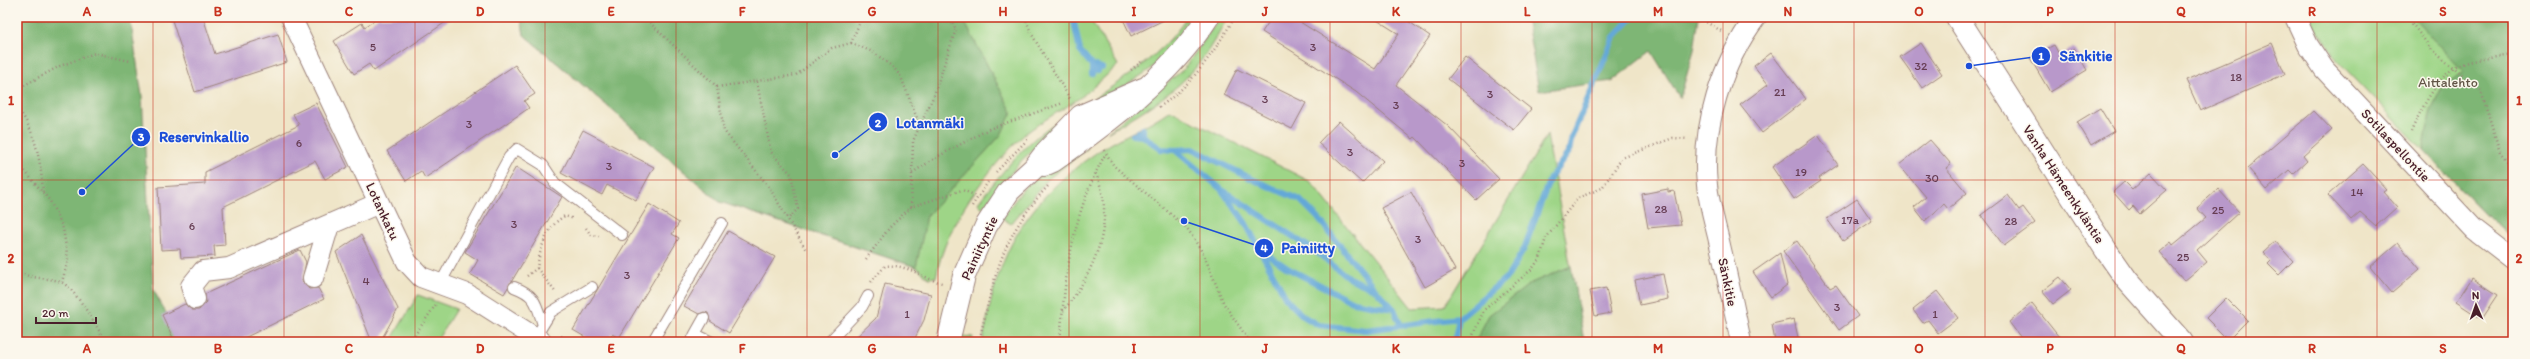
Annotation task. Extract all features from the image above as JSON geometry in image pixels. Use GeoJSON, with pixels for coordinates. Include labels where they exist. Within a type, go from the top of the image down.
{"type":"FeatureCollection","features":[{"type":"Feature","properties":{"kind":"street","name":"Lotankatu"},"geometry":{"type":"LineString","coordinates":[[291,17],[407,262],[422,278],[467,294],[540,335]]}},
{"type":"Feature","properties":{"kind":"street","name":"Painiityntie"},"geometry":{"type":"LineString","coordinates":[[948,342],[964,276],[986,226],[1009,192],[1034,168],[1053,161],[1115,117],[1143,89],[1171,66],[1208,17]]}},
{"type":"Feature","properties":{"kind":"street","name":"Sänkitie"},"geometry":{"type":"LineString","coordinates":[[1741,342],[1707,185],[1708,140],[1714,109],[1739,41],[1756,17]]}},
{"type":"Feature","properties":{"kind":"street","name":"Vanha Hämeenkyläntie"},"geometry":{"type":"LineString","coordinates":[[1957,17],[2106,250],[2127,280],[2182,342]]}},
{"type":"Feature","properties":{"kind":"street","name":"Sotilaspellontie"},"geometry":{"type":"LineString","coordinates":[[2295,17],[2308,45],[2324,69],[2474,229],[2513,259]]}},
{"type":"Feature","properties":{"kind":"street"},"geometry":{"type":"LineString","coordinates":[[195,299],[191,286],[203,271],[229,268],[379,203]]}},
{"type":"Feature","properties":{"kind":"street"},"geometry":{"type":"LineString","coordinates":[[313,278],[329,225]]}},
{"type":"Feature","properties":{"kind":"lane"},"geometry":{"type":"LineString","coordinates":[[440,284],[509,157],[517,149],[544,165],[555,183],[618,232]]}},
{"type":"Feature","properties":{"kind":"lane"},"geometry":{"type":"LineString","coordinates":[[652,342],[722,223]]}},
{"type":"Feature","properties":{"kind":"lane"},"geometry":{"type":"LineString","coordinates":[[540,335],[551,312],[592,287]]}},
{"type":"Feature","properties":{"kind":"lane"},"geometry":{"type":"LineString","coordinates":[[517,288],[535,299],[540,335]]}},
{"type":"Feature","properties":{"kind":"lane"},"geometry":{"type":"LineString","coordinates":[[829,342],[862,307],[868,296]]}},
{"type":"Feature","properties":{"kind":"lane"},"geometry":{"type":"LineString","coordinates":[[704,318],[693,338],[712,342]]}},
{"type":"Feature","properties":{"kind":"path"},"geometry":{"type":"LineString","coordinates":[[644,17],[717,87],[724,131],[769,187],[806,250]]}},
{"type":"Feature","properties":{"kind":"path"},"geometry":{"type":"LineString","coordinates":[[851,43],[862,17]]}},
{"type":"Feature","properties":{"kind":"path"},"geometry":{"type":"LineString","coordinates":[[911,207],[913,141],[934,95],[956,29],[948,17]]}},
{"type":"Feature","properties":{"kind":"path"},"geometry":{"type":"LineString","coordinates":[[1025,17],[1031,33],[1073,104]]}},
{"type":"Feature","properties":{"kind":"path"},"geometry":{"type":"LineString","coordinates":[[1153,111],[1182,89],[1198,73],[1236,17]]}},
{"type":"Feature","properties":{"kind":"path"},"geometry":{"type":"LineString","coordinates":[[2407,17],[2432,50],[2481,91],[2500,152],[2513,168]]}},
{"type":"Feature","properties":{"kind":"path"},"geometry":{"type":"LineString","coordinates":[[1687,20],[1703,20],[1739,41]]}},
{"type":"Feature","properties":{"kind":"path"},"geometry":{"type":"LineString","coordinates":[[717,87],[796,75],[832,48],[851,43],[873,52],[901,77],[920,126]]}},
{"type":"Feature","properties":{"kind":"path"},"geometry":{"type":"LineString","coordinates":[[17,89],[60,66],[95,53],[130,61]]}},
{"type":"Feature","properties":{"kind":"path"},"geometry":{"type":"LineString","coordinates":[[2408,140],[2418,115],[2453,69],[2472,61],[2513,55]]}},
{"type":"Feature","properties":{"kind":"path"},"geometry":{"type":"LineString","coordinates":[[1125,74],[1143,60]]}},
{"type":"Feature","properties":{"kind":"path"},"geometry":{"type":"LineString","coordinates":[[757,82],[771,152],[791,174],[798,209],[788,219]]}},
{"type":"Feature","properties":{"kind":"path"},"geometry":{"type":"LineString","coordinates":[[911,173],[989,129],[1071,101]]}},
{"type":"Feature","properties":{"kind":"path"},"geometry":{"type":"LineString","coordinates":[[17,108],[23,114],[40,158],[43,193]]}},
{"type":"Feature","properties":{"kind":"path"},"geometry":{"type":"LineString","coordinates":[[1470,342],[1484,310],[1532,269],[1540,258],[1546,238],[1578,198],[1602,188],[1622,158],[1674,138],[1708,140]]}},
{"type":"Feature","properties":{"kind":"path"},"geometry":{"type":"LineString","coordinates":[[1101,146],[1114,166],[1187,228],[1204,255],[1224,304],[1250,342]]}},
{"type":"Feature","properties":{"kind":"path"},"geometry":{"type":"LineString","coordinates":[[1060,342],[1062,312],[1070,249],[1084,195],[1106,153]]}},
{"type":"Feature","properties":{"kind":"path"},"geometry":{"type":"LineString","coordinates":[[17,162],[50,201],[63,228],[68,260],[62,282]]}},
{"type":"Feature","properties":{"kind":"path"},"geometry":{"type":"LineString","coordinates":[[1062,312],[1075,296],[1089,271],[1103,233],[1105,207],[1101,186],[1095,172]]}},
{"type":"Feature","properties":{"kind":"path"},"geometry":{"type":"LineString","coordinates":[[979,342],[995,271],[1004,248],[1027,211],[1052,183]]}},
{"type":"Feature","properties":{"kind":"path"},"geometry":{"type":"LineString","coordinates":[[866,259],[890,227],[911,207],[962,190],[978,196]]}},
{"type":"Feature","properties":{"kind":"path"},"geometry":{"type":"LineString","coordinates":[[564,304],[537,268],[539,253],[554,221],[565,216],[578,221]]}},
{"type":"Feature","properties":{"kind":"path"},"geometry":{"type":"LineString","coordinates":[[583,224],[595,237],[618,232]]}},
{"type":"Feature","properties":{"kind":"path"},"geometry":{"type":"LineString","coordinates":[[868,296],[871,282],[885,266],[898,264],[906,267],[924,279],[942,283]]}},
{"type":"Feature","properties":{"kind":"path"},"geometry":{"type":"LineString","coordinates":[[517,288],[528,275],[537,268]]}},
{"type":"Feature","properties":{"kind":"path"},"geometry":{"type":"LineString","coordinates":[[17,269],[23,275],[62,282],[92,316],[105,342]]}},
{"type":"Feature","properties":{"kind":"path"},"geometry":{"type":"LineString","coordinates":[[410,342],[434,308]]}},
{"type":"Feature","properties":{"kind":"path"},"geometry":{"type":"LineString","coordinates":[[540,335],[571,342]]}},
{"type":"Feature","properties":{"kind":"path"},"geometry":{"type":"LineString","coordinates":[[17,337],[20,342]]}},
{"type":"Feature","properties":{"kind":"green space"},"geometry":{"type":"Polygon","coordinates":[[[17,17],[130,17],[142,96],[153,289],[182,342],[17,342],[17,17]]]}},
{"type":"Feature","properties":{"kind":"green space"},"geometry":{"type":"Polygon","coordinates":[[[521,17],[1089,17],[1118,65],[1081,97],[1025,134],[996,164],[982,181],[958,218],[941,257],[936,277],[929,278],[916,267],[720,202],[524,35],[521,17]]]}},
{"type":"Feature","properties":{"kind":"green space"},"geometry":{"type":"Polygon","coordinates":[[[521,17],[962,17],[1012,112],[1001,135],[927,216],[916,267],[720,202],[524,35],[521,17]]]}},
{"type":"Feature","properties":{"kind":"green space"},"geometry":{"type":"Polygon","coordinates":[[[1187,17],[1195,17],[1173,48],[1150,70],[1123,87],[1090,104],[1089,102],[1130,74],[1155,54],[1167,43],[1187,17]]]}},
{"type":"Feature","properties":{"kind":"green space"},"geometry":{"type":"Polygon","coordinates":[[[1220,17],[1228,17],[1205,55],[1188,76],[1160,100],[1107,133],[1184,69],[1220,17]]]}},
{"type":"Feature","properties":{"kind":"green space"},"geometry":{"type":"Polygon","coordinates":[[[1526,17],[1699,17],[1694,50],[1680,98],[1651,51],[1612,81],[1539,91],[1526,17]]]}},
{"type":"Feature","properties":{"kind":"green space","name":"Aittalehto"},"geometry":{"type":"Polygon","coordinates":[[[2308,17],[2513,17],[2513,239],[2491,220],[2337,60],[2308,17]]]}},
{"type":"Feature","properties":{"kind":"green space"},"geometry":{"type":"Polygon","coordinates":[[[2412,17],[2513,17],[2513,239],[2491,220],[2423,150],[2431,110],[2441,89],[2463,71],[2412,17]]]}},
{"type":"Feature","properties":{"kind":"green space"},"geometry":{"type":"Polygon","coordinates":[[[1170,110],[1311,182],[1412,308],[1445,306],[1547,135],[1584,342],[982,342],[994,288],[1000,271],[1017,235],[1027,218],[1039,203],[1067,175],[1099,151],[1170,110]]]}},
{"type":"Feature","properties":{"kind":"green space"},"geometry":{"type":"Polygon","coordinates":[[[1067,118],[1022,160],[982,208],[978,203],[1018,154],[1030,142],[1055,123],[1067,118]]]}},
{"type":"Feature","properties":{"kind":"green space"},"geometry":{"type":"Polygon","coordinates":[[[1088,148],[1048,179],[1011,224],[1002,218],[1024,188],[1042,172],[1088,148]]]}},
{"type":"Feature","properties":{"kind":"green space"},"geometry":{"type":"Polygon","coordinates":[[[1571,266],[1584,342],[1475,342],[1489,315],[1531,283],[1571,266]]]}},
{"type":"Feature","properties":{"kind":"green space"},"geometry":{"type":"Polygon","coordinates":[[[418,295],[456,309],[436,342],[390,342],[418,295]]]}},
{"type":"Feature","properties":{"kind":"green space"},"geometry":{"type":"Polygon","coordinates":[[[961,336],[973,337],[972,342],[960,342],[961,336]]]}},
{"type":"Feature","properties":{"kind":"building"},"geometry":{"type":"Polygon","coordinates":[[[171,17],[203,17],[215,54],[278,34],[287,62],[195,92],[171,17]]]}},
{"type":"Feature","properties":{"kind":"building"},"geometry":{"type":"Polygon","coordinates":[[[379,17],[453,17],[374,71],[369,64],[354,74],[334,41],[362,23],[365,27],[379,17]]]}},
{"type":"Feature","properties":{"kind":"building"},"geometry":{"type":"Polygon","coordinates":[[[1122,17],[1170,17],[1131,36],[1122,17]]]}},
{"type":"Feature","properties":{"kind":"building"},"geometry":{"type":"Polygon","coordinates":[[[1272,17],[1292,17],[1375,69],[1399,34],[1372,17],[1402,17],[1430,36],[1396,85],[1448,126],[1499,179],[1476,200],[1415,137],[1413,139],[1356,92],[1262,32],[1272,17]]]}},
{"type":"Feature","properties":{"kind":"building"},"geometry":{"type":"Polygon","coordinates":[[[1921,43],[1942,74],[1922,88],[1900,57],[1921,43]]]}},
{"type":"Feature","properties":{"kind":"building"},"geometry":{"type":"Polygon","coordinates":[[[2272,43],[2285,74],[2200,111],[2186,80],[2272,43]]]}},
{"type":"Feature","properties":{"kind":"building"},"geometry":{"type":"Polygon","coordinates":[[[2054,45],[2060,56],[2074,48],[2087,70],[2050,92],[2030,58],[2054,45]]]}},
{"type":"Feature","properties":{"kind":"building"},"geometry":{"type":"Polygon","coordinates":[[[1771,53],[1806,99],[1762,133],[1740,105],[1768,84],[1754,66],[1771,53]]]}},
{"type":"Feature","properties":{"kind":"building"},"geometry":{"type":"Polygon","coordinates":[[[1465,57],[1531,109],[1514,130],[1448,79],[1465,57]]]}},
{"type":"Feature","properties":{"kind":"building"},"geometry":{"type":"Polygon","coordinates":[[[515,65],[535,94],[524,101],[529,108],[425,178],[421,171],[406,181],[387,151],[515,65]]]}},
{"type":"Feature","properties":{"kind":"building"},"geometry":{"type":"Polygon","coordinates":[[[1237,69],[1306,103],[1292,129],[1224,95],[1237,69]]]}},
{"type":"Feature","properties":{"kind":"building"},"geometry":{"type":"Polygon","coordinates":[[[316,103],[348,167],[325,179],[315,161],[223,207],[225,245],[214,246],[215,256],[181,258],[180,249],[161,250],[158,187],[205,184],[205,172],[299,125],[293,114],[316,103]]]}},
{"type":"Feature","properties":{"kind":"building"},"geometry":{"type":"Polygon","coordinates":[[[2100,108],[2114,131],[2091,145],[2077,122],[2100,108]]]}},
{"type":"Feature","properties":{"kind":"building"},"geometry":{"type":"Polygon","coordinates":[[[2314,111],[2332,130],[2303,156],[2307,161],[2293,174],[2289,170],[2267,190],[2248,168],[2314,111]]]}},
{"type":"Feature","properties":{"kind":"building"},"geometry":{"type":"Polygon","coordinates":[[[1339,121],[1383,161],[1362,183],[1318,143],[1339,121]]]}},
{"type":"Feature","properties":{"kind":"building"},"geometry":{"type":"Polygon","coordinates":[[[583,130],[654,167],[636,200],[607,185],[602,195],[561,173],[583,130]]]}},
{"type":"Feature","properties":{"kind":"building"},"geometry":{"type":"Polygon","coordinates":[[[1818,135],[1838,165],[1819,178],[1821,181],[1794,199],[1772,167],[1818,135]]]}},
{"type":"Feature","properties":{"kind":"building"},"geometry":{"type":"Polygon","coordinates":[[[1930,140],[1951,164],[1946,168],[1967,193],[1948,209],[1944,204],[1925,221],[1914,207],[1926,197],[1899,165],[1930,140]]]}},
{"type":"Feature","properties":{"kind":"building"},"geometry":{"type":"Polygon","coordinates":[[[2363,164],[2386,189],[2383,191],[2397,207],[2376,226],[2360,212],[2351,220],[2328,195],[2363,164]]]}},
{"type":"Feature","properties":{"kind":"building"},"geometry":{"type":"Polygon","coordinates":[[[516,167],[562,197],[504,294],[470,274],[478,260],[465,252],[516,167]]]}},
{"type":"Feature","properties":{"kind":"building"},"geometry":{"type":"Polygon","coordinates":[[[2151,173],[2167,190],[2140,214],[2133,206],[2129,210],[2113,192],[2124,182],[2132,190],[2151,173]]]}},
{"type":"Feature","properties":{"kind":"building"},"geometry":{"type":"Polygon","coordinates":[[[1668,189],[1668,192],[1674,191],[1681,225],[1648,228],[1642,194],[1668,189]]]}},
{"type":"Feature","properties":{"kind":"building"},"geometry":{"type":"Polygon","coordinates":[[[2218,189],[2239,212],[2197,250],[2207,262],[2184,281],[2159,252],[2171,242],[2173,245],[2206,218],[2197,208],[2218,189]]]}},
{"type":"Feature","properties":{"kind":"building"},"geometry":{"type":"Polygon","coordinates":[[[1411,192],[1455,270],[1425,287],[1381,208],[1411,192]]]}},
{"type":"Feature","properties":{"kind":"building"},"geometry":{"type":"Polygon","coordinates":[[[2008,195],[2019,210],[2023,207],[2035,223],[2004,246],[1981,215],[2008,195]]]}},
{"type":"Feature","properties":{"kind":"building"},"geometry":{"type":"Polygon","coordinates":[[[1857,199],[1872,221],[1843,241],[1827,219],[1857,199]]]}},
{"type":"Feature","properties":{"kind":"building"},"geometry":{"type":"Polygon","coordinates":[[[649,204],[679,223],[672,234],[679,238],[619,338],[612,334],[608,342],[584,342],[585,337],[573,330],[649,204]]]}},
{"type":"Feature","properties":{"kind":"building"},"geometry":{"type":"Polygon","coordinates":[[[728,231],[775,257],[729,333],[710,321],[708,313],[704,312],[699,314],[684,306],[728,231]]]}},
{"type":"Feature","properties":{"kind":"building"},"geometry":{"type":"Polygon","coordinates":[[[361,235],[398,309],[380,342],[372,342],[336,252],[361,235]]]}},
{"type":"Feature","properties":{"kind":"building"},"geometry":{"type":"Polygon","coordinates":[[[1797,241],[1830,288],[1836,285],[1858,316],[1839,330],[1783,251],[1797,241]]]}},
{"type":"Feature","properties":{"kind":"building"},"geometry":{"type":"Polygon","coordinates":[[[2275,241],[2293,261],[2279,275],[2268,264],[2271,261],[2263,252],[2275,241]]]}},
{"type":"Feature","properties":{"kind":"building"},"geometry":{"type":"Polygon","coordinates":[[[2398,243],[2420,269],[2392,293],[2370,267],[2398,243]]]}},
{"type":"Feature","properties":{"kind":"building"},"geometry":{"type":"Polygon","coordinates":[[[300,250],[306,262],[302,281],[309,289],[318,288],[324,299],[236,342],[175,342],[162,315],[185,304],[192,310],[199,310],[206,302],[205,294],[300,250]]]}},
{"type":"Feature","properties":{"kind":"building"},"geometry":{"type":"Polygon","coordinates":[[[1780,253],[1787,285],[1771,297],[1753,272],[1780,253]]]}},
{"type":"Feature","properties":{"kind":"building"},"geometry":{"type":"Polygon","coordinates":[[[1663,274],[1668,299],[1640,305],[1635,280],[1663,274]]]}},
{"type":"Feature","properties":{"kind":"building"},"geometry":{"type":"Polygon","coordinates":[[[2060,277],[2071,290],[2053,304],[2042,291],[2060,277]]]}},
{"type":"Feature","properties":{"kind":"building"},"geometry":{"type":"Polygon","coordinates":[[[2472,278],[2498,295],[2482,319],[2456,302],[2472,278]]]}},
{"type":"Feature","properties":{"kind":"building"},"geometry":{"type":"Polygon","coordinates":[[[885,284],[931,294],[924,320],[913,342],[851,342],[876,318],[885,284]]]}},
{"type":"Feature","properties":{"kind":"building"},"geometry":{"type":"Polygon","coordinates":[[[1606,288],[1611,313],[1595,316],[1590,291],[1606,288]]]}},
{"type":"Feature","properties":{"kind":"building"},"geometry":{"type":"Polygon","coordinates":[[[1937,291],[1958,318],[1938,333],[1928,320],[1923,323],[1913,310],[1937,291]]]}},
{"type":"Feature","properties":{"kind":"building"},"geometry":{"type":"Polygon","coordinates":[[[2226,298],[2248,320],[2228,340],[2206,318],[2226,298]]]}},
{"type":"Feature","properties":{"kind":"building"},"geometry":{"type":"Polygon","coordinates":[[[2032,303],[2063,342],[2024,342],[2009,322],[2032,303]]]}},
{"type":"Feature","properties":{"kind":"building"},"geometry":{"type":"Polygon","coordinates":[[[1794,319],[1799,342],[1775,342],[1772,324],[1794,319]]]}},
{"type":"Feature","properties":{"kind":"waterway"},"geometry":{"type":"LineString","coordinates":[[1073,17],[1080,51],[1097,71]]}},
{"type":"Feature","properties":{"kind":"waterway"},"geometry":{"type":"LineString","coordinates":[[1138,132],[1161,149],[1175,150],[1221,189],[1245,222],[1287,300],[1303,316],[1318,325],[1366,330],[1459,318],[1508,276],[1524,249],[1550,178],[1569,152],[1572,136],[1614,37],[1633,17]]}},
{"type":"Feature","properties":{"kind":"waterway"},"geometry":{"type":"LineString","coordinates":[[1092,74],[1092,65],[1102,68]]}},
{"type":"Feature","properties":{"kind":"waterway"},"geometry":{"type":"LineString","coordinates":[[1133,135],[1143,136],[1143,129]]}},
{"type":"Feature","properties":{"kind":"waterway"},"geometry":{"type":"LineString","coordinates":[[1175,150],[1193,149],[1254,180],[1300,200],[1318,218],[1376,290]]}},
{"type":"Feature","properties":{"kind":"waterway"},"geometry":{"type":"LineString","coordinates":[[1224,191],[1315,251],[1349,278],[1376,290],[1394,309],[1401,326]]}},
{"type":"Feature","properties":{"kind":"waterway"},"geometry":{"type":"LineString","coordinates":[[1262,251],[1289,269],[1353,302],[1394,309]]}},
{"type":"Feature","properties":{"kind":"waterway"},"geometry":{"type":"LineString","coordinates":[[1454,342],[1459,318]]}},
{"type":"Feature","properties":{"kind":"place","name":"Sänkitie"},"geometry":{"type":"Point","coordinates":[1969,66]}},
{"type":"Feature","properties":{"kind":"place","name":"Lotanmäki"},"geometry":{"type":"Point","coordinates":[835,155]}},
{"type":"Feature","properties":{"kind":"place","name":"Reservinkallio"},"geometry":{"type":"Point","coordinates":[82,192]}},
{"type":"Feature","properties":{"kind":"place","name":"Painiitty"},"geometry":{"type":"Point","coordinates":[1184,221]}}]}
